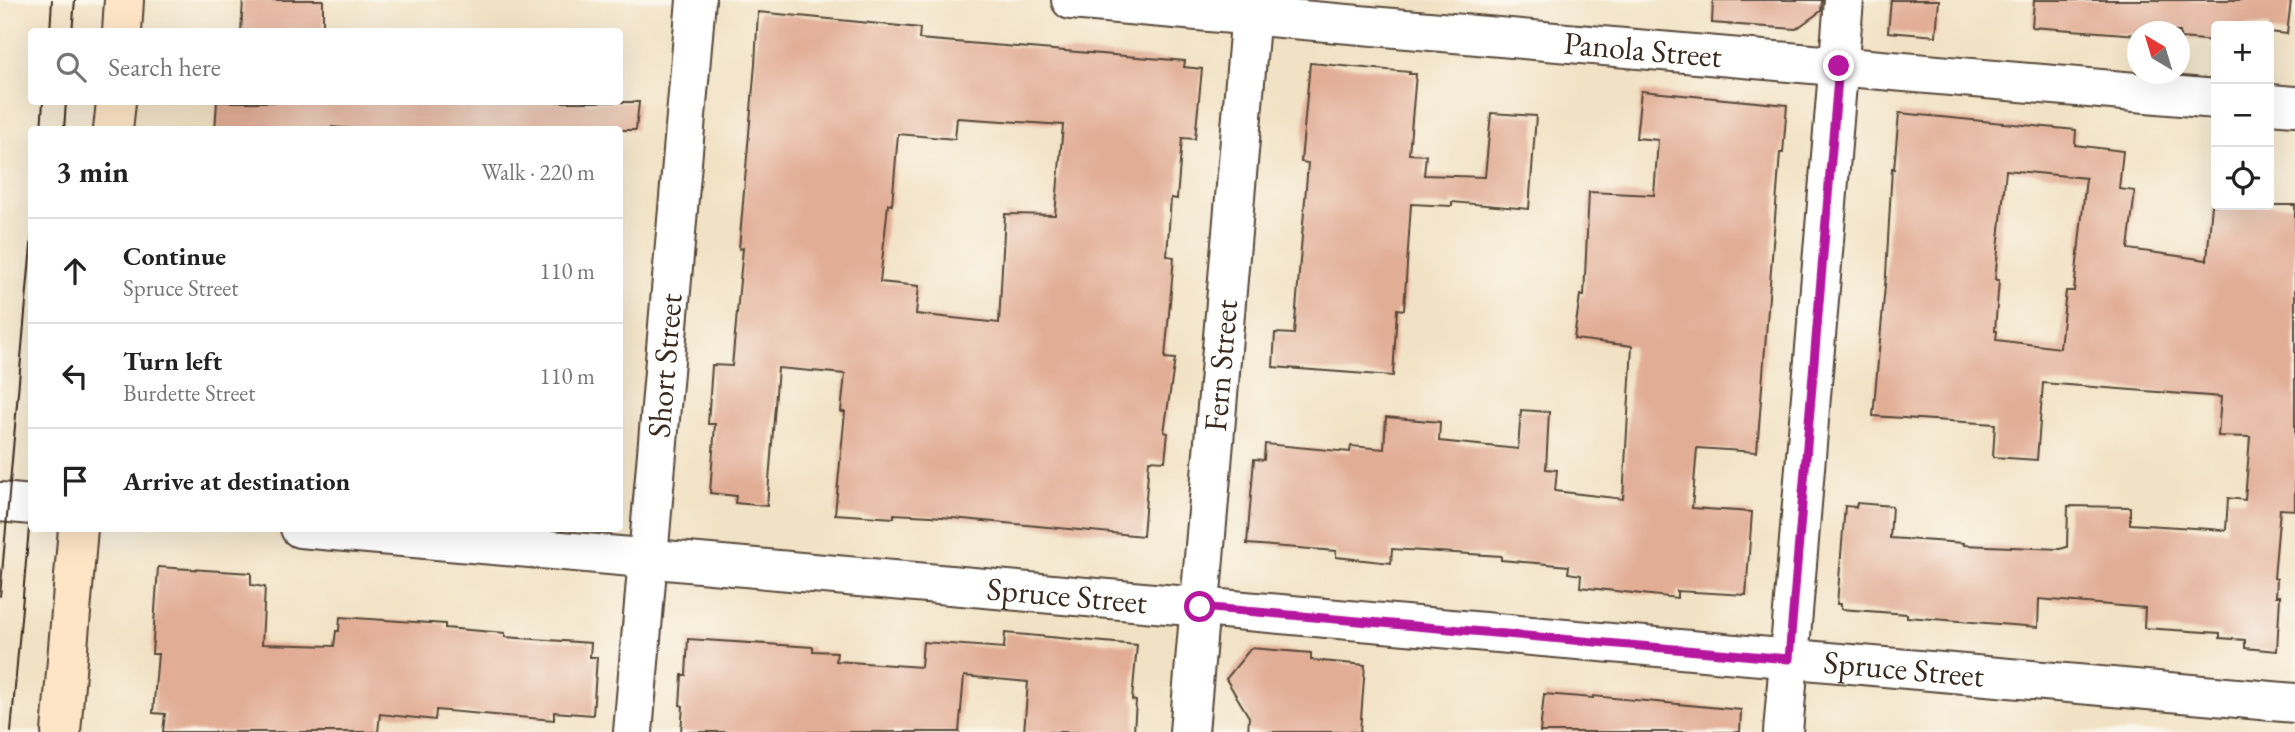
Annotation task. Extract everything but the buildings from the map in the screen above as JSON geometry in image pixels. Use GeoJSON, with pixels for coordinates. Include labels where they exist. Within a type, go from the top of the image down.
{"type":"FeatureCollection","features":[{"type":"Feature","properties":{"kind":"main road"},"geometry":{"type":"LineString","coordinates":[[122,28],[124,0]]}},
{"type":"Feature","properties":{"kind":"main road"},"geometry":{"type":"LineString","coordinates":[[113,126],[116,105]]}},
{"type":"Feature","properties":{"kind":"main road"},"geometry":{"type":"LineString","coordinates":[[61,732],[78,532]]}},
{"type":"Feature","properties":{"kind":"street","name":"Short Street"},"geometry":{"type":"LineString","coordinates":[[633,732],[696,0]]}},
{"type":"Feature","properties":{"kind":"street","name":"Panola Street"},"geometry":{"type":"LineString","coordinates":[[1071,0],[1252,8],[1839,66],[2211,99]]}},
{"type":"Feature","properties":{"kind":"street"},"geometry":{"type":"LineString","coordinates":[[1783,732],[1844,0]]}},
{"type":"Feature","properties":{"kind":"street","name":"Fern Street"},"geometry":{"type":"LineString","coordinates":[[1189,732],[1252,8]]}},
{"type":"Feature","properties":{"kind":"street"},"geometry":{"type":"LineString","coordinates":[[2274,104],[2295,106]]}},
{"type":"Feature","properties":{"kind":"street"},"geometry":{"type":"LineString","coordinates":[[0,502],[28,505]]}},
{"type":"Feature","properties":{"kind":"street","name":"Spruce Street"},"geometry":{"type":"LineString","coordinates":[[345,532],[2295,703]]}},
{"type":"Feature","properties":{"kind":"tram line"},"geometry":{"type":"LineString","coordinates":[[50,28],[52,0]]}},
{"type":"Feature","properties":{"kind":"tram line"},"geometry":{"type":"LineString","coordinates":[[72,28],[75,0]]}},
{"type":"Feature","properties":{"kind":"tram line"},"geometry":{"type":"LineString","coordinates":[[41,126],[43,105]]}},
{"type":"Feature","properties":{"kind":"tram line"},"geometry":{"type":"LineString","coordinates":[[64,126],[66,105]]}},
{"type":"Feature","properties":{"kind":"tram line"},"geometry":{"type":"LineString","coordinates":[[0,596],[28,279]]}},
{"type":"Feature","properties":{"kind":"tram line"},"geometry":{"type":"LineString","coordinates":[[11,732],[29,532]]}},
{"type":"Feature","properties":{"kind":"route"},"geometry":{"type":"LineString","coordinates":[[1200,607],[1789,659],[1839,66]]}}]}
